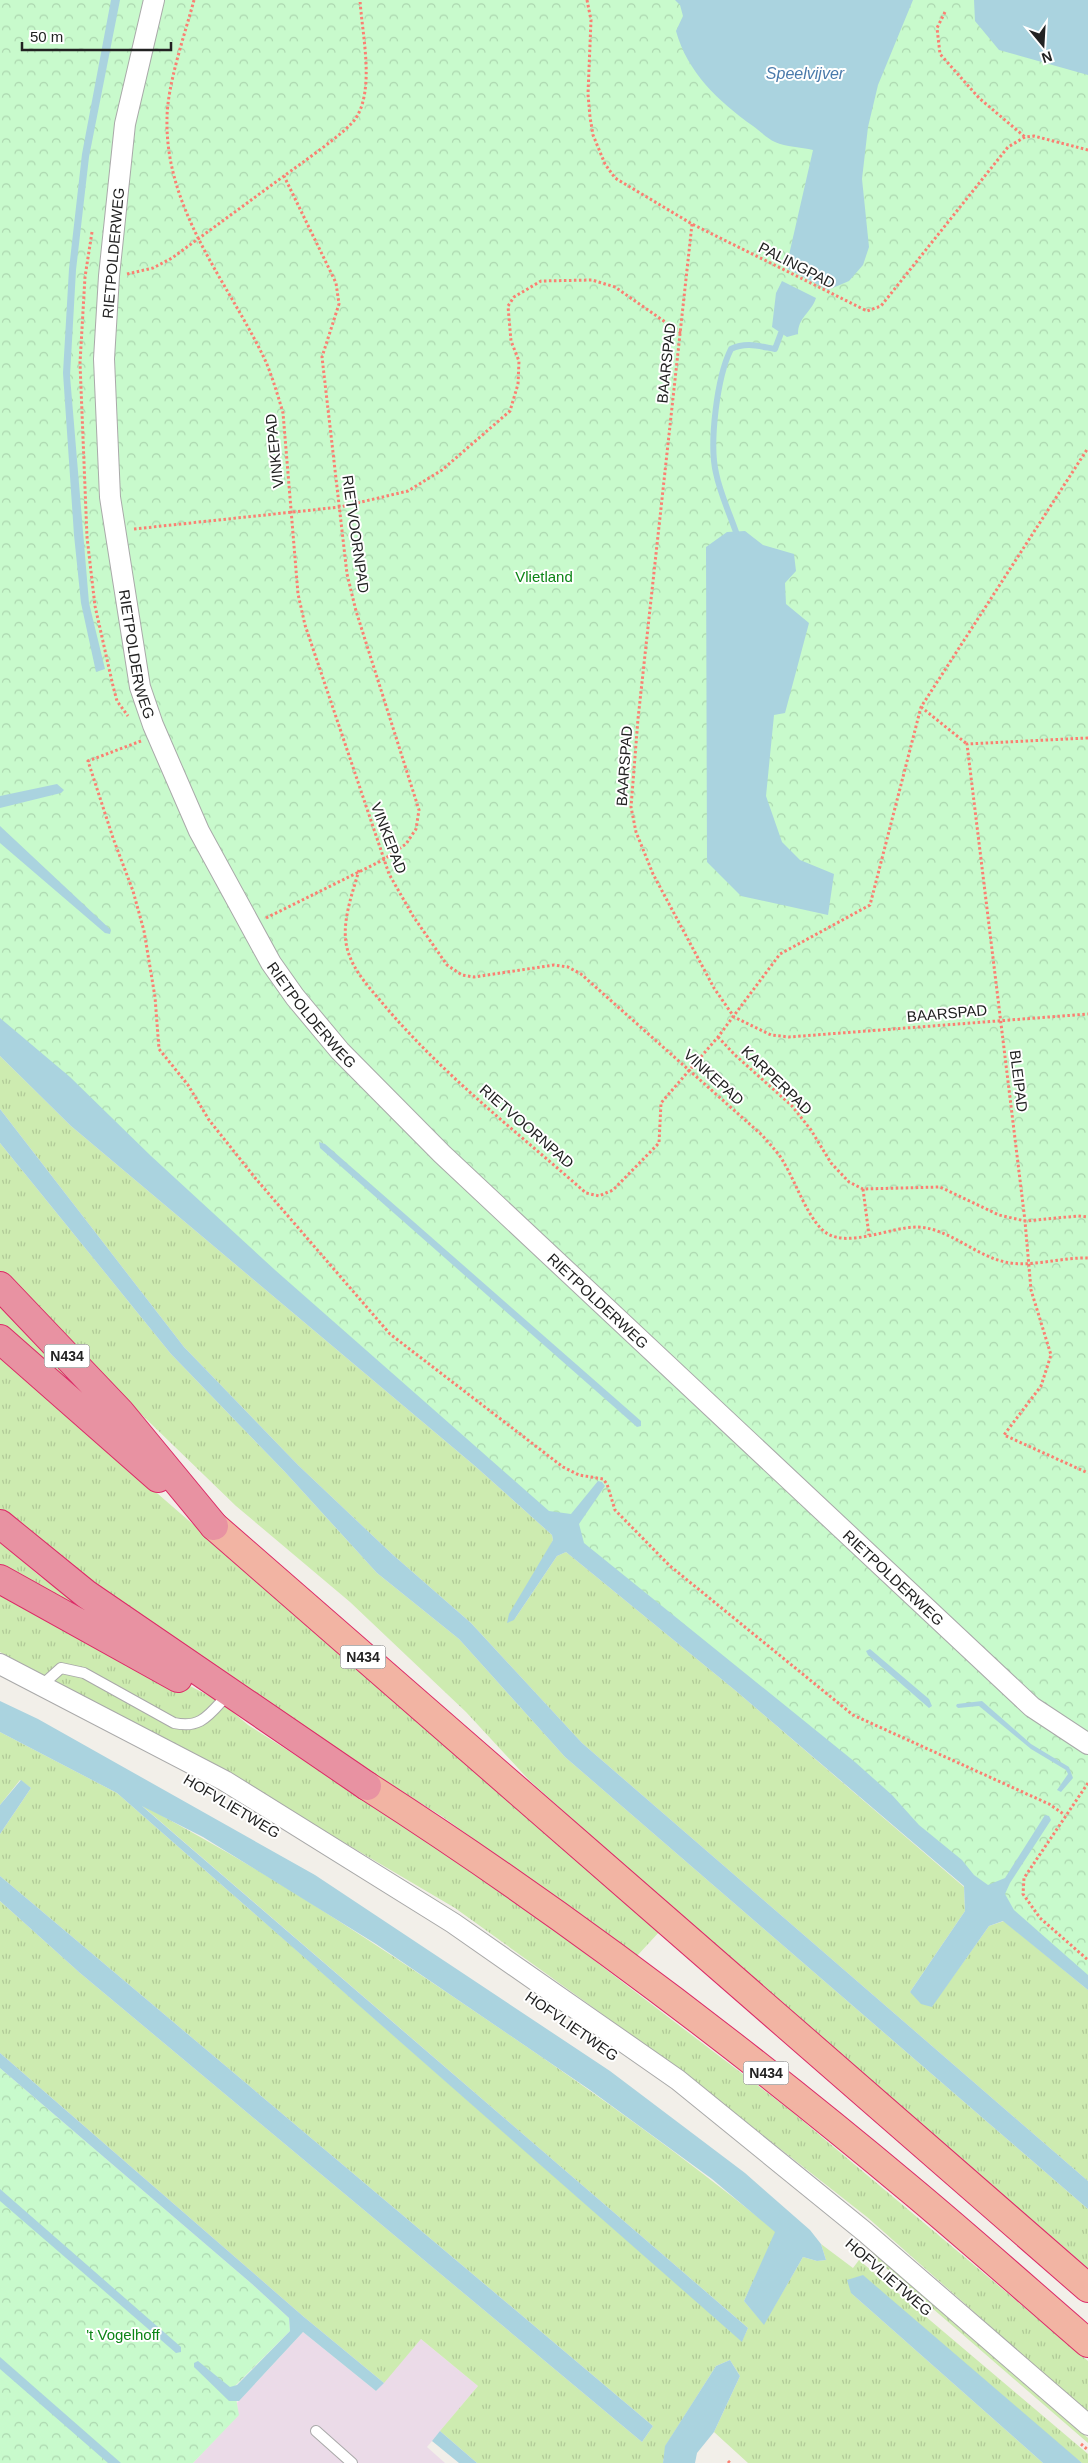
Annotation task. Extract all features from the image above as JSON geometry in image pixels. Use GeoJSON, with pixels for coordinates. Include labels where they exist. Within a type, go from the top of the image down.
{"type":"FeatureCollection","features":[{"type":"Feature","properties":{"kind":"highway","name":"N434"},"geometry":{"type":"LineString","coordinates":[[0,1286],[120,1412],[214,1526]]}},
{"type":"Feature","properties":{"kind":"highway","name":"N434"},"geometry":{"type":"LineString","coordinates":[[0,1339],[1088,2288]]}},
{"type":"Feature","properties":{"kind":"highway","name":"N434"},"geometry":{"type":"LineString","coordinates":[[0,1524],[93,1599],[536,1900],[658,1988],[904,2184],[1088,2343]]}},
{"type":"Feature","properties":{"kind":"highway","name":"N434"},"geometry":{"type":"LineString","coordinates":[[0,1579],[367,1786]]}},
{"type":"Feature","properties":{"kind":"street","name":"RIETPOLDERWEG"},"geometry":{"type":"LineString","coordinates":[[154,0],[125,124],[109,276],[104,390],[110,497],[114,531],[140,687],[153,725],[199,831],[271,963],[295,997],[340,1052],[442,1154],[1032,1707],[1088,1744]]}},
{"type":"Feature","properties":{"kind":"street","name":"HOFVLIETWEG"},"geometry":{"type":"LineString","coordinates":[[0,1664],[242,1791],[453,1923],[678,2080],[865,2232],[1081,2431]]}},
{"type":"Feature","properties":{"kind":"lane"},"geometry":{"type":"LineString","coordinates":[[40,1686],[61,1668],[84,1673],[174,1723],[188,1726],[198,1723],[221,1702]]}},
{"type":"Feature","properties":{"kind":"lane"},"geometry":{"type":"LineString","coordinates":[[316,2431],[352,2463]]}},
{"type":"Feature","properties":{"kind":"path","name":"VINKEPAD"},"geometry":{"type":"LineString","coordinates":[[194,0],[171,92],[167,125],[168,151],[177,190],[198,239],[265,362],[275,388],[282,413],[298,594],[305,625],[383,860],[413,916],[447,965],[462,975],[474,977],[554,965],[568,967],[581,974],[763,1136],[783,1161],[814,1220],[826,1233],[840,1238],[920,1227],[939,1232],[985,1256],[1007,1263],[1063,1258],[1088,1258]]}},
{"type":"Feature","properties":{"kind":"path"},"geometry":{"type":"LineString","coordinates":[[109,276],[136,274],[154,268],[172,258],[284,176],[356,119],[364,100],[366,84],[360,0]]}},
{"type":"Feature","properties":{"kind":"path","name":"PALINGPAD"},"geometry":{"type":"LineString","coordinates":[[587,0],[591,20],[588,94],[590,117],[593,135],[605,164],[615,178],[692,224],[867,311],[881,306],[1008,147],[1026,136]]}},
{"type":"Feature","properties":{"kind":"path"},"geometry":{"type":"LineString","coordinates":[[945,12],[937,28],[940,54],[980,98],[1026,136],[1034,136],[1088,150]]}},
{"type":"Feature","properties":{"kind":"path","name":"RIETVOORNPAD"},"geometry":{"type":"LineString","coordinates":[[250,926],[359,870],[383,860],[406,844],[416,830],[419,810],[356,611],[347,574],[322,357],[325,341],[339,304],[336,283],[284,176]]}},
{"type":"Feature","properties":{"kind":"path","name":"BAARSPAD"},"geometry":{"type":"LineString","coordinates":[[692,224],[641,690],[631,807],[636,832],[653,874],[714,988],[734,1017],[772,1035],[789,1037],[1088,1014]]}},
{"type":"Feature","properties":{"kind":"path"},"geometry":{"type":"LineString","coordinates":[[114,531],[340,507],[408,491],[442,470],[510,411],[518,384],[519,362],[511,341],[508,306],[514,298],[541,281],[592,280],[615,287],[681,332]]}},
{"type":"Feature","properties":{"kind":"path","name":"RIETVOORNPAD"},"geometry":{"type":"LineString","coordinates":[[359,870],[346,916],[347,947],[356,972],[404,1030],[459,1082],[586,1193],[599,1196],[613,1190],[659,1143],[661,1103],[734,1017],[780,954],[870,905],[921,708],[1088,448]]}},
{"type":"Feature","properties":{"kind":"path"},"geometry":{"type":"LineString","coordinates":[[921,708],[967,744],[1088,738]]}},
{"type":"Feature","properties":{"kind":"path"},"geometry":{"type":"LineString","coordinates":[[153,725],[140,742],[88,761],[113,838],[134,891],[144,931],[155,997],[160,1049],[188,1085],[209,1120],[256,1179],[390,1334],[563,1467],[579,1475],[603,1479],[607,1484],[615,1510],[670,1566],[854,1714],[1048,1804],[1065,1815]]}},
{"type":"Feature","properties":{"kind":"path","name":"BLEIPAD"},"geometry":{"type":"LineString","coordinates":[[967,744],[1030,1262],[1031,1290],[1051,1355],[1041,1386],[1004,1435],[1088,1473]]}},
{"type":"Feature","properties":{"kind":"path","name":"KARPERPAD"},"geometry":{"type":"LineString","coordinates":[[718,1037],[735,1055],[792,1106],[811,1130],[831,1163],[849,1182],[863,1189]]}},
{"type":"Feature","properties":{"kind":"path"},"geometry":{"type":"LineString","coordinates":[[869,1235],[863,1189],[940,1187],[999,1215],[1025,1222],[1078,1216],[1088,1217]]}},
{"type":"Feature","properties":{"kind":"path"},"geometry":{"type":"LineString","coordinates":[[1088,1783],[1024,1878],[1023,1894],[1040,1918],[1088,1960]]}},
{"type":"Feature","properties":{"kind":"path"},"geometry":{"type":"LineString","coordinates":[[1081,2431],[1088,2450]]}},
{"type":"Feature","properties":{"kind":"shaded area"},"geometry":{"type":"Polygon","coordinates":[[[303,2332],[376,2391],[421,2339],[478,2386],[427,2447],[445,2463],[193,2463],[238,2415],[237,2403],[303,2332]]]}},
{"type":"Feature","properties":{"kind":"green space","name":"Vlietland"},"geometry":{"type":"Polygon","coordinates":[[[0,0],[1088,0],[1088,1981],[0,1042],[0,0]]]}},
{"type":"Feature","properties":{"kind":"green space"},"geometry":{"type":"Polygon","coordinates":[[[0,1056],[71,1126],[475,1466],[552,1535],[553,1540],[514,1620],[557,1556],[566,1552],[736,1691],[964,1887],[965,1911],[910,1992],[932,2006],[989,1926],[1004,1921],[1088,1990],[1088,2181],[582,1743],[471,1623],[392,1554],[298,1465],[184,1347],[0,1109],[0,1056]]]}},
{"type":"Feature","properties":{"kind":"green space"},"geometry":{"type":"Polygon","coordinates":[[[0,1143],[171,1354],[285,1472],[377,1573],[459,1639],[565,1757],[1088,2209],[1088,2268],[689,1924],[529,1780],[466,1712],[350,1602],[236,1506],[79,1354],[0,1273],[0,1143]]]}},
{"type":"Feature","properties":{"kind":"green space"},"geometry":{"type":"Polygon","coordinates":[[[0,1294],[107,1417],[0,1326],[0,1294]]]}},
{"type":"Feature","properties":{"kind":"green space"},"geometry":{"type":"Polygon","coordinates":[[[0,1357],[661,1930],[636,1957],[443,1817],[161,1641],[0,1512],[0,1357]]]}},
{"type":"Feature","properties":{"kind":"green space"},"geometry":{"type":"Polygon","coordinates":[[[0,1541],[36,1573],[108,1628],[0,1571],[0,1541]]]}},
{"type":"Feature","properties":{"kind":"green space"},"geometry":{"type":"Polygon","coordinates":[[[0,1588],[221,1702],[248,1725],[480,1873],[791,2111],[1088,2361],[1088,2413],[867,2217],[676,2067],[455,1908],[214,1766],[0,1652],[0,1588]]]}},
{"type":"Feature","properties":{"kind":"green space"},"geometry":{"type":"Polygon","coordinates":[[[0,1732],[117,1793],[742,2341],[748,2328],[140,1804],[270,1878],[439,1987],[631,2120],[776,2232],[744,2301],[764,2324],[803,2257],[817,2261],[826,2260],[821,2244],[853,2268],[859,2260],[1088,2454],[1088,2463],[1082,2463],[851,2293],[1043,2463],[748,2463],[714,2432],[740,2376],[730,2360],[716,2366],[666,2445],[663,2463],[477,2463],[440,2431],[478,2386],[421,2339],[384,2383],[304,2317],[0,2053],[0,1901],[80,1973],[642,2442],[653,2426],[0,1876],[0,1834],[31,1788],[20,1780],[0,1805],[0,1732]]]}},
{"type":"Feature","properties":{"kind":"green space","name":"'t Vogelhoff"},"geometry":{"type":"Polygon","coordinates":[[[0,2068],[252,2284],[289,2318],[290,2331],[234,2387],[239,2415],[193,2463],[0,2463],[0,2068]]]}},
{"type":"Feature","properties":{"kind":"green space"},"geometry":{"type":"Polygon","coordinates":[[[875,2252],[1088,2438],[1088,2443],[872,2256],[875,2252]]]}},
{"type":"Feature","properties":{"kind":"water"},"geometry":{"type":"Polygon","coordinates":[[[111,0],[120,0],[89,157],[76,270],[70,376],[89,603],[105,669],[96,672],[81,603],[74,535],[63,373],[69,269],[82,154],[111,0]]]}},
{"type":"Feature","properties":{"kind":"water","name":"Speelvijver"},"geometry":{"type":"Polygon","coordinates":[[[675,0],[913,0],[878,85],[868,127],[862,179],[869,247],[863,265],[849,281],[828,290],[786,268],[813,150],[772,141],[728,107],[706,85],[696,73],[681,46],[676,31],[683,16],[680,5],[675,0]]]}},
{"type":"Feature","properties":{"kind":"water"},"geometry":{"type":"Polygon","coordinates":[[[974,0],[1088,0],[1088,75],[999,50],[975,21],[974,0]]]}},
{"type":"Feature","properties":{"kind":"water"},"geometry":{"type":"Polygon","coordinates":[[[782,281],[816,298],[800,323],[798,334],[787,337],[772,327],[776,293],[782,281]]]}},
{"type":"Feature","properties":{"kind":"water"},"geometry":{"type":"Polygon","coordinates":[[[745,531],[763,545],[794,554],[796,571],[785,583],[786,604],[809,623],[785,713],[774,715],[766,796],[782,842],[800,860],[834,874],[828,915],[741,896],[707,862],[706,547],[727,532],[745,531]]]}},
{"type":"Feature","properties":{"kind":"water"},"geometry":{"type":"Polygon","coordinates":[[[57,784],[64,790],[61,793],[0,808],[0,796],[57,784]]]}},
{"type":"Feature","properties":{"kind":"water"},"geometry":{"type":"Polygon","coordinates":[[[0,826],[111,930],[110,934],[105,933],[0,843],[0,826]]]}},
{"type":"Feature","properties":{"kind":"water"},"geometry":{"type":"Polygon","coordinates":[[[0,1018],[70,1077],[151,1156],[275,1270],[549,1511],[571,1514],[598,1481],[602,1482],[605,1486],[579,1524],[584,1543],[855,1762],[892,1795],[919,1825],[962,1860],[974,1875],[988,1885],[1005,1878],[1045,1815],[1049,1816],[1051,1820],[1010,1883],[1005,1894],[1014,1910],[1088,1975],[1088,1990],[1003,1921],[989,1926],[932,2007],[921,2004],[910,1992],[965,1911],[964,1886],[736,1691],[566,1552],[557,1556],[514,1620],[507,1623],[509,1614],[553,1540],[552,1535],[475,1466],[71,1126],[0,1056],[0,1018]]]}},
{"type":"Feature","properties":{"kind":"water"},"geometry":{"type":"Polygon","coordinates":[[[0,1109],[184,1347],[298,1465],[392,1554],[471,1623],[582,1743],[1088,2181],[1088,2209],[565,1757],[459,1639],[377,1573],[285,1472],[171,1354],[0,1143],[0,1109]]]}},
{"type":"Feature","properties":{"kind":"water"},"geometry":{"type":"Polygon","coordinates":[[[319,1142],[325,1144],[641,1421],[641,1426],[637,1427],[320,1148],[319,1142]]]}},
{"type":"Feature","properties":{"kind":"water"},"geometry":{"type":"Polygon","coordinates":[[[870,1649],[929,1699],[932,1706],[929,1708],[868,1655],[866,1651],[870,1649]]]}},
{"type":"Feature","properties":{"kind":"water"},"geometry":{"type":"Polygon","coordinates":[[[0,1701],[38,1719],[315,1875],[610,2071],[745,2173],[810,2230],[821,2244],[826,2260],[817,2261],[803,2257],[764,2325],[744,2301],[775,2232],[712,2179],[590,2090],[376,1944],[203,1837],[142,1806],[748,2328],[742,2342],[117,1793],[0,1732],[0,1701]]]}},
{"type":"Feature","properties":{"kind":"water"},"geometry":{"type":"Polygon","coordinates":[[[982,1701],[1031,1744],[1069,1767],[1073,1778],[1061,1792],[1057,1790],[1068,1774],[1066,1770],[1031,1749],[979,1706],[958,1708],[956,1706],[957,1704],[982,1701]]]}},
{"type":"Feature","properties":{"kind":"water"},"geometry":{"type":"Polygon","coordinates":[[[21,1780],[31,1788],[0,1834],[0,1805],[21,1780]]]}},
{"type":"Feature","properties":{"kind":"water"},"geometry":{"type":"Polygon","coordinates":[[[0,1876],[653,2426],[642,2442],[80,1973],[0,1901],[0,1876]]]}},
{"type":"Feature","properties":{"kind":"water"},"geometry":{"type":"Polygon","coordinates":[[[0,2053],[304,2317],[384,2383],[376,2391],[303,2332],[239,2401],[229,2401],[194,2367],[194,2363],[198,2361],[230,2387],[237,2385],[290,2331],[289,2318],[252,2284],[0,2068],[0,2053]]]}},
{"type":"Feature","properties":{"kind":"water"},"geometry":{"type":"Polygon","coordinates":[[[0,2189],[181,2347],[181,2352],[176,2353],[0,2201],[0,2189]]]}},
{"type":"Feature","properties":{"kind":"water"},"geometry":{"type":"Polygon","coordinates":[[[863,2275],[1082,2463],[1043,2463],[851,2293],[847,2280],[863,2275]]]}},
{"type":"Feature","properties":{"kind":"water"},"geometry":{"type":"Polygon","coordinates":[[[0,2357],[121,2463],[108,2463],[0,2369],[0,2357]]]}},
{"type":"Feature","properties":{"kind":"water"},"geometry":{"type":"Polygon","coordinates":[[[730,2360],[740,2376],[714,2432],[697,2453],[695,2463],[663,2463],[665,2446],[716,2366],[730,2360]]]}},
{"type":"Feature","properties":{"kind":"water"},"geometry":{"type":"Polygon","coordinates":[[[440,2431],[477,2463],[459,2463],[432,2441],[440,2431]]]}},
{"type":"Feature","properties":{"kind":"waterway"},"geometry":{"type":"LineString","coordinates":[[736,532],[720,488],[714,460],[714,428],[718,393],[731,349],[747,345],[775,349],[781,333]]}}]}
